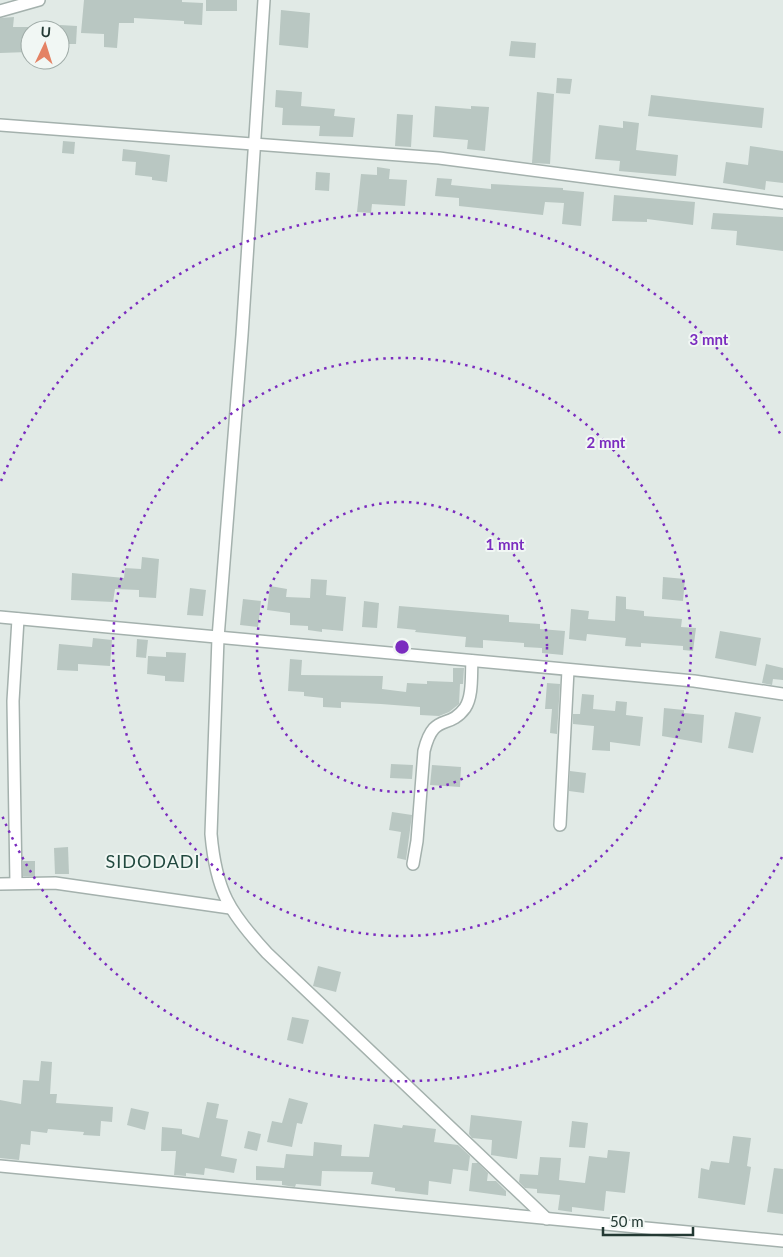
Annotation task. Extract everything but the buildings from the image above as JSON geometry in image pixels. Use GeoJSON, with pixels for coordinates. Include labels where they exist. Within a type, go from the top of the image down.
{"type":"FeatureCollection","features":[{"type":"Feature","properties":{"kind":"street"},"geometry":{"type":"LineString","coordinates":[[0,11],[39,0]]}},
{"type":"Feature","properties":{"kind":"street"},"geometry":{"type":"LineString","coordinates":[[264,0],[218,638],[212,834],[214,860],[221,889],[230,908],[241,925],[267,953],[548,1219]]}},
{"type":"Feature","properties":{"kind":"street"},"geometry":{"type":"LineString","coordinates":[[0,125],[503,165],[783,203]]}},
{"type":"Feature","properties":{"kind":"street"},"geometry":{"type":"LineString","coordinates":[[0,617],[694,681],[783,694]]}},
{"type":"Feature","properties":{"kind":"street"},"geometry":{"type":"LineString","coordinates":[[16,883],[12,701],[18,619]]}},
{"type":"Feature","properties":{"kind":"street"},"geometry":{"type":"LineString","coordinates":[[413,864],[427,737],[438,723],[458,715],[466,706],[470,696],[472,661]]}},
{"type":"Feature","properties":{"kind":"street"},"geometry":{"type":"LineString","coordinates":[[560,824],[568,670]]}},
{"type":"Feature","properties":{"kind":"street"},"geometry":{"type":"LineString","coordinates":[[0,884],[32,882],[74,885],[230,908]]}},
{"type":"Feature","properties":{"kind":"street"},"geometry":{"type":"LineString","coordinates":[[0,1166],[783,1241]]}},
{"type":"Feature","properties":{"kind":"district","name":"SIDODADI"},"geometry":{"type":"Point","coordinates":[153,861]}}]}
